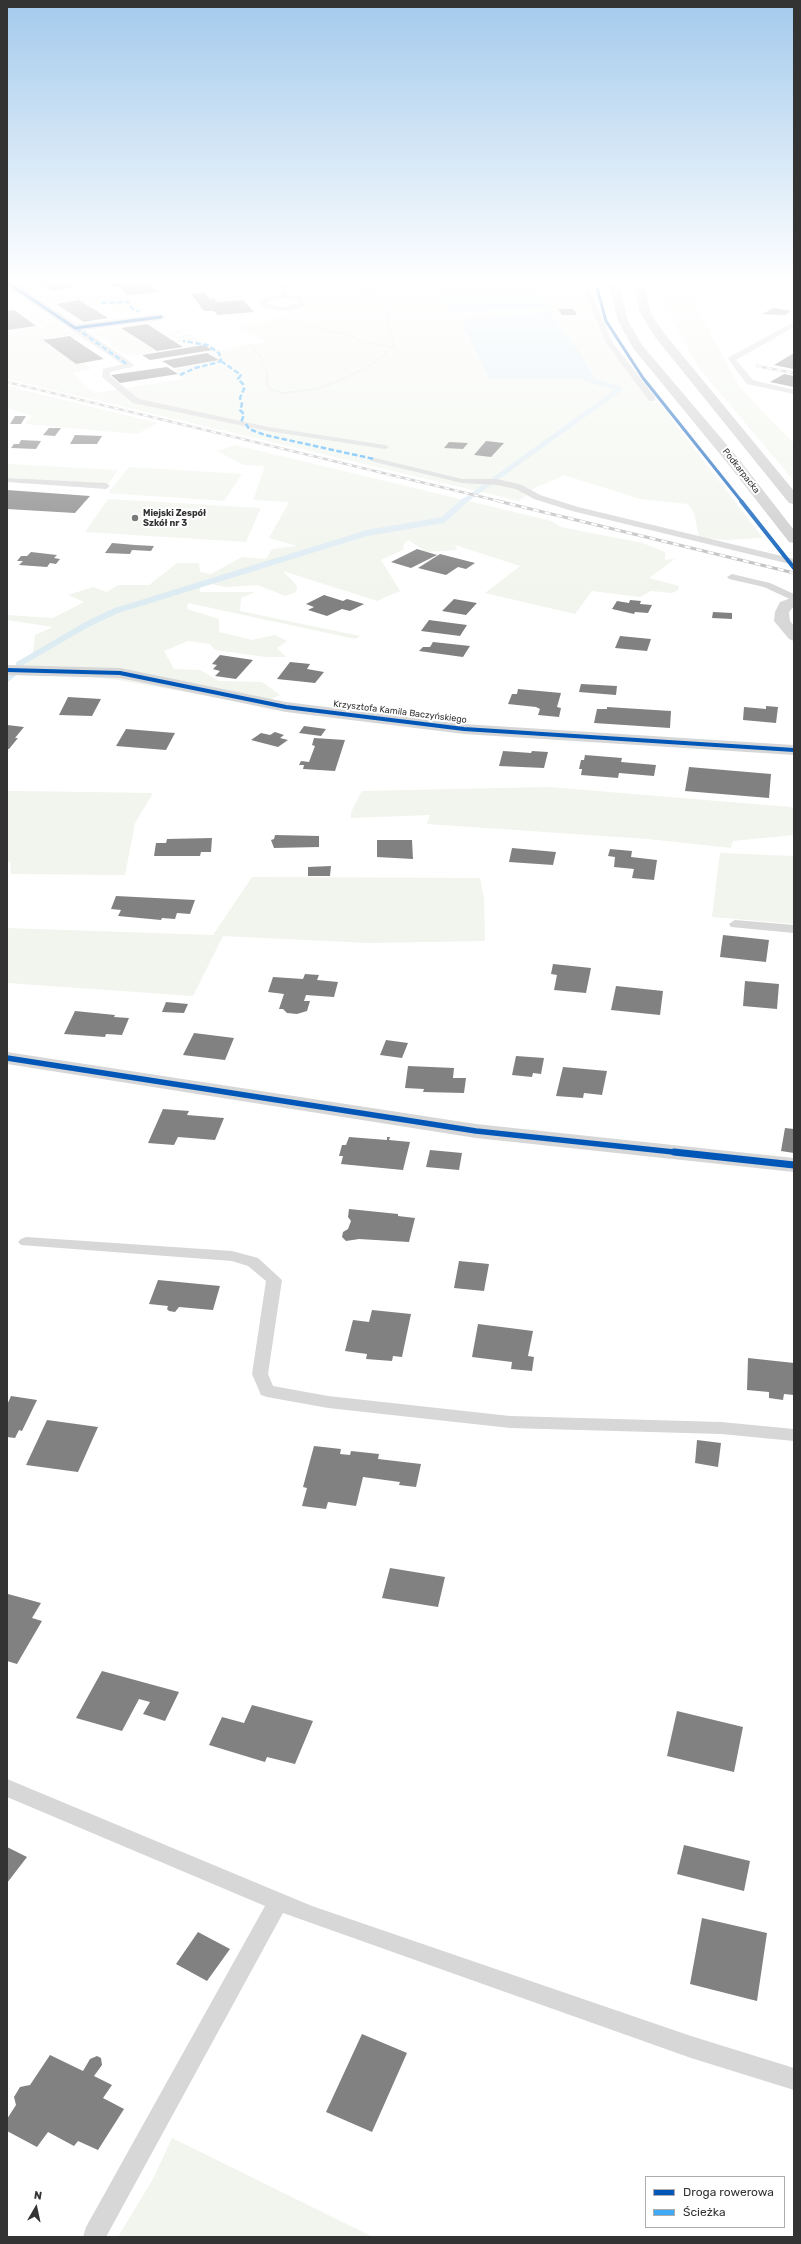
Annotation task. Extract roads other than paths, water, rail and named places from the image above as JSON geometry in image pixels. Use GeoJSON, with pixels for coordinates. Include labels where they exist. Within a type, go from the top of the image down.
{"type":"FeatureCollection","features":[{"type":"Feature","properties":{"kind":"main road","name":"Podkarpacka"},"geometry":{"type":"LineString","coordinates":[[672,388],[733,461],[790,534]]}},
{"type":"Feature","properties":{"kind":"main road"},"geometry":{"type":"LineString","coordinates":[[702,388],[794,500]]}},
{"type":"Feature","properties":{"kind":"street"},"geometry":{"type":"LineString","coordinates":[[794,601],[785,604],[782,612],[782,621],[794,636]]}},
{"type":"Feature","properties":{"kind":"street","name":"Krzysztofa Kamila Baczyńskiego"},"geometry":{"type":"LineString","coordinates":[[7,670],[59,670],[120,673],[286,707],[464,729],[794,750]]}},
{"type":"Feature","properties":{"kind":"street"},"geometry":{"type":"LineString","coordinates":[[7,1058],[476,1130],[794,1165]]}},
{"type":"Feature","properties":{"kind":"lane"},"geometry":{"type":"LineString","coordinates":[[119,388],[136,401],[268,429],[385,447]]}},
{"type":"Feature","properties":{"kind":"lane"},"geometry":{"type":"LineString","coordinates":[[644,388],[652,399]]}},
{"type":"Feature","properties":{"kind":"lane"},"geometry":{"type":"LineString","coordinates":[[775,388],[794,392]]}},
{"type":"Feature","properties":{"kind":"lane"},"geometry":{"type":"LineString","coordinates":[[374,459],[462,481],[493,481],[519,488],[537,497],[588,512],[794,562]]}},
{"type":"Feature","properties":{"kind":"lane"},"geometry":{"type":"LineString","coordinates":[[7,480],[106,486]]}},
{"type":"Feature","properties":{"kind":"lane"},"geometry":{"type":"LineString","coordinates":[[732,577],[767,585],[794,598]]}},
{"type":"Feature","properties":{"kind":"lane"},"geometry":{"type":"LineString","coordinates":[[735,924],[794,929]]}},
{"type":"Feature","properties":{"kind":"lane"},"geometry":{"type":"LineString","coordinates":[[26,1242],[232,1256],[253,1262],[274,1280],[260,1374],[267,1391],[328,1402],[510,1422],[721,1428],[794,1435]]}},
{"type":"Feature","properties":{"kind":"lane"},"geometry":{"type":"LineString","coordinates":[[7,1788],[278,1903],[691,2047],[794,2079]]}},
{"type":"Feature","properties":{"kind":"lane"},"geometry":{"type":"LineString","coordinates":[[94,2235],[278,1903]]}},
{"type":"Feature","properties":{"kind":"waterway"},"geometry":{"type":"LineString","coordinates":[[463,502],[620,389],[616,388]]}},
{"type":"Feature","properties":{"kind":"waterway"},"geometry":{"type":"LineString","coordinates":[[19,664],[86,625],[115,611],[367,533],[443,520],[464,501]]}},
{"type":"Feature","properties":{"kind":"waterway"},"geometry":{"type":"LineString","coordinates":[[7,679],[13,674]]}},
{"type":"Feature","properties":{"kind":"railway"},"geometry":{"type":"LineString","coordinates":[[31,388],[503,502]]}},
{"type":"Feature","properties":{"kind":"railway"},"geometry":{"type":"LineString","coordinates":[[498,501],[794,573]]}},
{"type":"Feature","properties":{"kind":"place","name":"Miejski Zespół Szkół nr 3"},"geometry":{"type":"Point","coordinates":[135,518]}}]}
